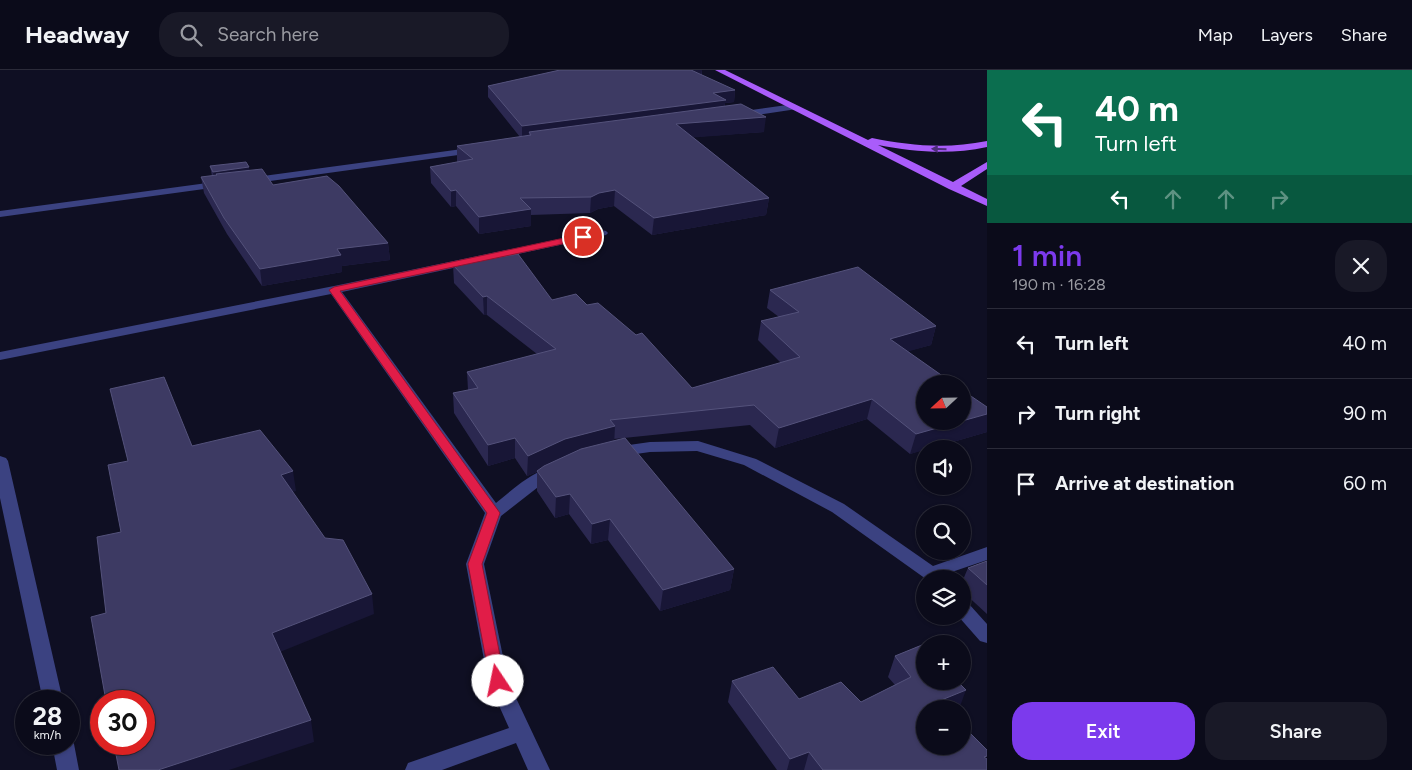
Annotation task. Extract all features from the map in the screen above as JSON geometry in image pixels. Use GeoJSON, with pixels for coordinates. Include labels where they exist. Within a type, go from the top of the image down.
{"type":"FeatureCollection","features":[{"type":"Feature","properties":{"kind":"main road"},"geometry":{"type":"LineString","coordinates":[[719,70],[987,203]]}},
{"type":"Feature","properties":{"kind":"main road"},"geometry":{"type":"LineString","coordinates":[[850,136],[915,148],[959,149],[987,144]]}},
{"type":"Feature","properties":{"kind":"main road"},"geometry":{"type":"LineString","coordinates":[[953,187],[987,165]]}},
{"type":"Feature","properties":{"kind":"street"},"geometry":{"type":"LineString","coordinates":[[725,117],[794,107]]}},
{"type":"Feature","properties":{"kind":"street"},"geometry":{"type":"LineString","coordinates":[[0,214],[490,148]]}},
{"type":"Feature","properties":{"kind":"street"},"geometry":{"type":"LineString","coordinates":[[0,356],[334,290],[602,233]]}},
{"type":"Feature","properties":{"kind":"street"},"geometry":{"type":"LineString","coordinates":[[334,290],[494,513]]}},
{"type":"Feature","properties":{"kind":"street"},"geometry":{"type":"LineString","coordinates":[[596,457],[612,452],[650,447],[698,446],[750,462],[838,508],[926,570]]}},
{"type":"Feature","properties":{"kind":"street"},"geometry":{"type":"LineString","coordinates":[[0,461],[51,690]]}},
{"type":"Feature","properties":{"kind":"street"},"geometry":{"type":"LineString","coordinates":[[539,770],[498,681],[475,564],[494,513],[536,480],[573,464]]}},
{"type":"Feature","properties":{"kind":"street"},"geometry":{"type":"LineString","coordinates":[[948,570],[987,553]]}},
{"type":"Feature","properties":{"kind":"street"},"geometry":{"type":"LineString","coordinates":[[971,619],[987,636]]}},
{"type":"Feature","properties":{"kind":"street"},"geometry":{"type":"LineString","coordinates":[[416,770],[521,732]]}},
{"type":"Feature","properties":{"kind":"street"},"geometry":{"type":"LineString","coordinates":[[65,755],[68,770]]}},
{"type":"Feature","properties":{"kind":"building"},"geometry":{"type":"Polygon","coordinates":[[[560,70],[691,70],[735,90],[713,93],[726,100],[522,126],[488,86],[560,70]]]}},
{"type":"Feature","properties":{"kind":"building"},"geometry":{"type":"Polygon","coordinates":[[[741,104],[766,117],[676,124],[769,198],[654,218],[615,190],[599,193],[591,197],[520,198],[531,209],[479,217],[456,190],[451,191],[430,167],[473,159],[457,146],[531,135],[529,132],[741,104]]]}},
{"type":"Feature","properties":{"kind":"building"},"geometry":{"type":"Polygon","coordinates":[[[246,162],[249,167],[213,172],[210,166],[246,162]]]}},
{"type":"Feature","properties":{"kind":"building"},"geometry":{"type":"Polygon","coordinates":[[[262,169],[273,185],[327,176],[339,186],[388,243],[337,249],[341,255],[260,269],[224,218],[201,177],[262,169]]]}},
{"type":"Feature","properties":{"kind":"building"},"geometry":{"type":"Polygon","coordinates":[[[518,254],[552,300],[576,294],[587,305],[598,303],[636,335],[642,333],[692,388],[800,357],[761,321],[799,312],[770,290],[858,267],[936,326],[890,339],[941,375],[916,375],[916,430],[930,430],[916,434],[872,399],[779,428],[754,405],[610,420],[615,426],[565,439],[528,456],[515,438],[488,445],[453,393],[478,388],[467,372],[556,349],[487,296],[483,297],[453,265],[518,254]]]}},
{"type":"Feature","properties":{"kind":"building"},"geometry":{"type":"Polygon","coordinates":[[[164,377],[192,446],[260,430],[293,471],[281,475],[325,538],[343,540],[372,594],[272,633],[311,720],[158,770],[119,770],[116,755],[155,755],[155,690],[104,690],[91,617],[106,613],[97,537],[121,532],[108,465],[128,461],[110,389],[164,377]]]}},
{"type":"Feature","properties":{"kind":"building"},"geometry":{"type":"Polygon","coordinates":[[[971,396],[987,407],[987,414],[971,418],[971,396]]]}},
{"type":"Feature","properties":{"kind":"building"},"geometry":{"type":"Polygon","coordinates":[[[625,438],[734,569],[663,590],[610,519],[592,524],[570,494],[556,497],[537,471],[581,449],[625,438]]]}},
{"type":"Feature","properties":{"kind":"building"},"geometry":{"type":"Polygon","coordinates":[[[987,561],[987,585],[971,570],[968,568],[987,561]]]}},
{"type":"Feature","properties":{"kind":"building"},"geometry":{"type":"Polygon","coordinates":[[[916,647],[916,690],[966,690],[941,700],[916,700],[916,755],[971,755],[971,734],[987,750],[987,756],[984,757],[987,759],[987,770],[823,770],[809,752],[790,759],[732,681],[773,667],[799,699],[841,682],[861,702],[911,677],[895,656],[916,647]]]}},
{"type":"Feature","properties":{"kind":"route"},"geometry":{"type":"LineString","coordinates":[[498,681],[475,564],[494,513],[334,290],[583,237]]}}]}
